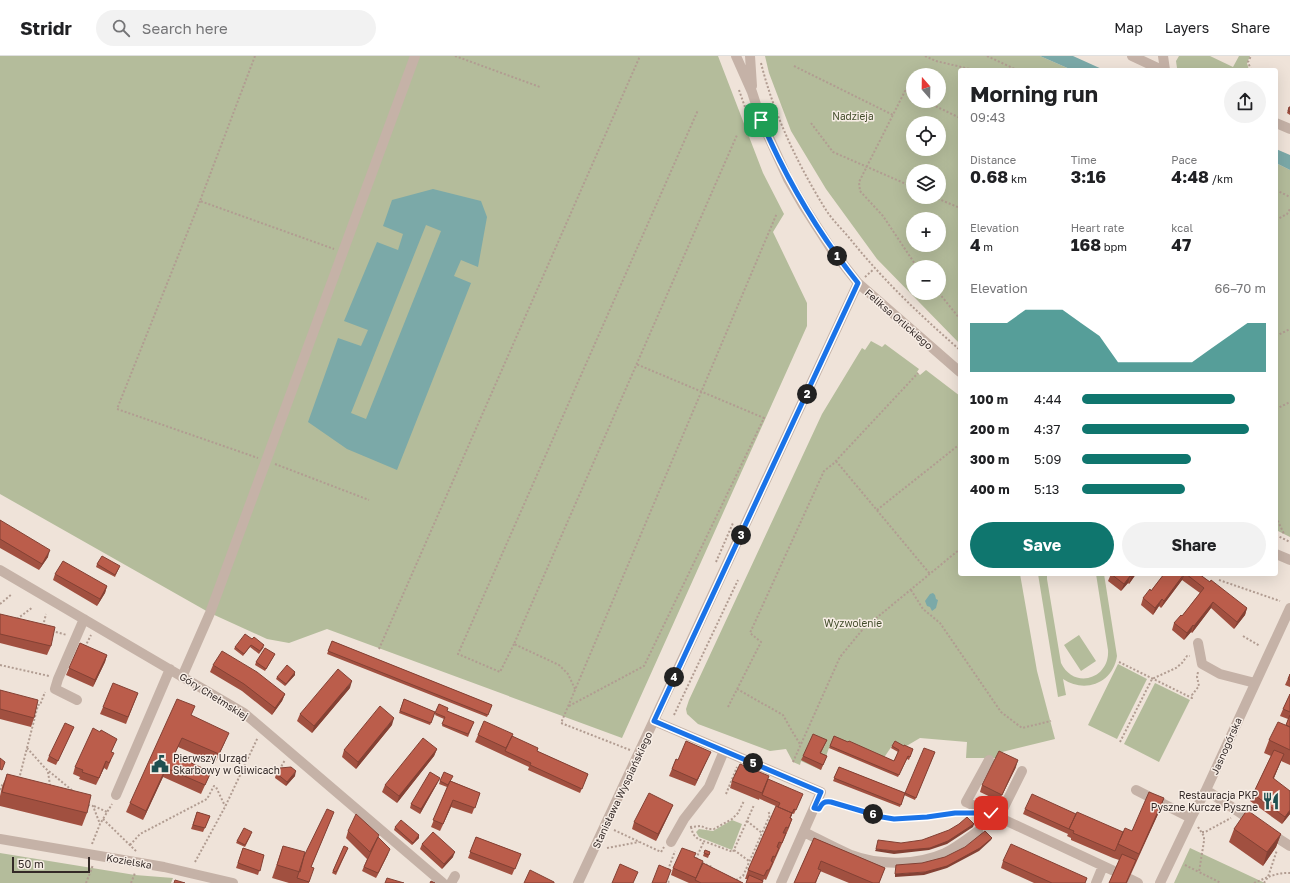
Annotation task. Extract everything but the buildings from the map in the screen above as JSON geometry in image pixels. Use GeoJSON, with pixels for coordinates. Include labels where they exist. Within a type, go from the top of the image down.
{"type":"FeatureCollection","features":[{"type":"Feature","properties":{"kind":"street"},"geometry":{"type":"LineString","coordinates":[[182,677],[210,613],[415,56]]}},
{"type":"Feature","properties":{"kind":"street","name":"Feliksa Orlickiego"},"geometry":{"type":"LineString","coordinates":[[736,56],[752,92],[761,120],[788,179],[802,205],[832,250],[858,283],[958,370]]}},
{"type":"Feature","properties":{"kind":"street"},"geometry":{"type":"LineString","coordinates":[[1163,56],[1163,68]]}},
{"type":"Feature","properties":{"kind":"street","name":"Feliksa Orlickiego"},"geometry":{"type":"LineString","coordinates":[[752,92],[755,57]]}},
{"type":"Feature","properties":{"kind":"street"},"geometry":{"type":"LineString","coordinates":[[1141,57],[1160,68]]}},
{"type":"Feature","properties":{"kind":"street"},"geometry":{"type":"LineString","coordinates":[[1278,124],[1290,129]]}},
{"type":"Feature","properties":{"kind":"street","name":"Stanisława Wyspiańskiego"},"geometry":{"type":"LineString","coordinates":[[578,883],[858,283]]}},
{"type":"Feature","properties":{"kind":"street"},"geometry":{"type":"LineString","coordinates":[[1278,555],[1290,560]]}},
{"type":"Feature","properties":{"kind":"street","name":"Góry Chełmskiej"},"geometry":{"type":"LineString","coordinates":[[0,570],[244,713],[264,734],[443,883]]}},
{"type":"Feature","properties":{"kind":"street","name":"Jasnogórska"},"geometry":{"type":"LineString","coordinates":[[1160,883],[1206,790],[1255,683],[1288,619],[1290,608]]}},
{"type":"Feature","properties":{"kind":"street"},"geometry":{"type":"LineString","coordinates":[[77,700],[55,689],[75,637],[84,619]]}},
{"type":"Feature","properties":{"kind":"street"},"geometry":{"type":"LineString","coordinates":[[1198,643],[1201,659],[1220,674],[1255,683]]}},
{"type":"Feature","properties":{"kind":"street"},"geometry":{"type":"LineString","coordinates":[[116,795],[170,669]]}},
{"type":"Feature","properties":{"kind":"street"},"geometry":{"type":"LineString","coordinates":[[654,721],[821,792],[781,883]]}},
{"type":"Feature","properties":{"kind":"street"},"geometry":{"type":"LineString","coordinates":[[668,844],[686,826],[709,787],[724,751]]}},
{"type":"Feature","properties":{"kind":"street"},"geometry":{"type":"LineString","coordinates":[[989,760],[966,807],[999,817],[1114,871]]}},
{"type":"Feature","properties":{"kind":"street"},"geometry":{"type":"LineString","coordinates":[[999,817],[1022,771]]}},
{"type":"Feature","properties":{"kind":"street"},"geometry":{"type":"LineString","coordinates":[[1136,790],[1191,818]]}},
{"type":"Feature","properties":{"kind":"street"},"geometry":{"type":"LineString","coordinates":[[1206,790],[1290,846]]}},
{"type":"Feature","properties":{"kind":"street"},"geometry":{"type":"LineString","coordinates":[[804,832],[852,855],[870,860],[889,862],[928,858],[943,853],[957,846],[978,831]]}},
{"type":"Feature","properties":{"kind":"street","name":"Kozielska"},"geometry":{"type":"LineString","coordinates":[[0,839],[164,867],[233,883]]}},
{"type":"Feature","properties":{"kind":"street"},"geometry":{"type":"LineString","coordinates":[[1096,883],[1103,866]]}},
{"type":"Feature","properties":{"kind":"path"},"geometry":{"type":"LineString","coordinates":[[256,56],[117,409],[266,461],[369,500]]}},
{"type":"Feature","properties":{"kind":"path"},"geometry":{"type":"LineString","coordinates":[[455,56],[540,87]]}},
{"type":"Feature","properties":{"kind":"path"},"geometry":{"type":"LineString","coordinates":[[378,648],[640,56]]}},
{"type":"Feature","properties":{"kind":"path"},"geometry":{"type":"LineString","coordinates":[[924,56],[966,68]]}},
{"type":"Feature","properties":{"kind":"path"},"geometry":{"type":"LineString","coordinates":[[987,56],[1013,68]]}},
{"type":"Feature","properties":{"kind":"path"},"geometry":{"type":"LineString","coordinates":[[1250,68],[1248,62],[1251,56]]}},
{"type":"Feature","properties":{"kind":"path"},"geometry":{"type":"LineString","coordinates":[[755,57],[767,84],[777,113],[811,184],[827,211],[874,269],[924,318],[958,348]]}},
{"type":"Feature","properties":{"kind":"path"},"geometry":{"type":"LineString","coordinates":[[794,66],[893,115]]}},
{"type":"Feature","properties":{"kind":"path"},"geometry":{"type":"LineString","coordinates":[[906,92],[859,182],[860,191],[883,216],[912,260]]}},
{"type":"Feature","properties":{"kind":"path"},"geometry":{"type":"LineString","coordinates":[[939,108],[958,117]]}},
{"type":"Feature","properties":{"kind":"path"},"geometry":{"type":"LineString","coordinates":[[698,110],[458,654],[500,672],[514,644],[737,135]]}},
{"type":"Feature","properties":{"kind":"path"},"geometry":{"type":"LineString","coordinates":[[811,123],[833,152],[906,185]]}},
{"type":"Feature","properties":{"kind":"path"},"geometry":{"type":"LineString","coordinates":[[1278,191],[1290,197]]}},
{"type":"Feature","properties":{"kind":"path"},"geometry":{"type":"LineString","coordinates":[[200,201],[343,252]]}},
{"type":"Feature","properties":{"kind":"path"},"geometry":{"type":"LineString","coordinates":[[946,202],[958,207]]}},
{"type":"Feature","properties":{"kind":"path"},"geometry":{"type":"LineString","coordinates":[[1278,219],[1287,214],[1290,209]]}},
{"type":"Feature","properties":{"kind":"path"},"geometry":{"type":"LineString","coordinates":[[632,750],[561,723],[777,213]]}},
{"type":"Feature","properties":{"kind":"path"},"geometry":{"type":"LineString","coordinates":[[944,300],[958,317]]}},
{"type":"Feature","properties":{"kind":"path"},"geometry":{"type":"LineString","coordinates":[[921,322],[924,318]]}},
{"type":"Feature","properties":{"kind":"path"},"geometry":{"type":"LineString","coordinates":[[1278,335],[1290,329]]}},
{"type":"Feature","properties":{"kind":"path"},"geometry":{"type":"LineString","coordinates":[[568,707],[644,666],[764,418],[636,364]]}},
{"type":"Feature","properties":{"kind":"path"},"geometry":{"type":"LineString","coordinates":[[728,707],[761,642],[750,633],[824,472],[918,373]]}},
{"type":"Feature","properties":{"kind":"path"},"geometry":{"type":"LineString","coordinates":[[1278,408],[1290,402]]}},
{"type":"Feature","properties":{"kind":"path"},"geometry":{"type":"LineString","coordinates":[[877,510],[958,446]]}},
{"type":"Feature","properties":{"kind":"path"},"geometry":{"type":"LineString","coordinates":[[836,461],[930,574]]}},
{"type":"Feature","properties":{"kind":"path"},"geometry":{"type":"LineString","coordinates":[[1278,521],[1284,534]]}},
{"type":"Feature","properties":{"kind":"path"},"geometry":{"type":"LineString","coordinates":[[1278,536],[1290,542]]}},
{"type":"Feature","properties":{"kind":"path"},"geometry":{"type":"LineString","coordinates":[[737,689],[783,715],[800,743],[793,762],[840,657],[863,629],[958,551]]}},
{"type":"Feature","properties":{"kind":"path"},"geometry":{"type":"LineString","coordinates":[[674,715],[738,580]]}},
{"type":"Feature","properties":{"kind":"path"},"geometry":{"type":"LineString","coordinates":[[1219,580],[1280,602]]}},
{"type":"Feature","properties":{"kind":"path"},"geometry":{"type":"LineString","coordinates":[[911,590],[923,609],[940,623],[1001,712],[1022,728],[1051,721]]}},
{"type":"Feature","properties":{"kind":"path"},"geometry":{"type":"LineString","coordinates":[[0,604],[12,594]]}},
{"type":"Feature","properties":{"kind":"path"},"geometry":{"type":"LineString","coordinates":[[13,622],[33,607]]}},
{"type":"Feature","properties":{"kind":"path"},"geometry":{"type":"LineString","coordinates":[[42,629],[46,614]]}},
{"type":"Feature","properties":{"kind":"path"},"geometry":{"type":"LineString","coordinates":[[49,631],[75,637]]}},
{"type":"Feature","properties":{"kind":"path"},"geometry":{"type":"LineString","coordinates":[[82,652],[92,634]]}},
{"type":"Feature","properties":{"kind":"path"},"geometry":{"type":"LineString","coordinates":[[1243,636],[1260,646]]}},
{"type":"Feature","properties":{"kind":"path"},"geometry":{"type":"LineString","coordinates":[[514,644],[559,665],[568,674],[575,688]]}},
{"type":"Feature","properties":{"kind":"path"},"geometry":{"type":"LineString","coordinates":[[1119,662],[1152,678],[1192,698],[1192,694],[1199,686],[1197,677],[1201,659],[1187,656],[1176,668],[1152,678],[1120,742]]}},
{"type":"Feature","properties":{"kind":"path"},"geometry":{"type":"LineString","coordinates":[[0,665],[58,679]]}},
{"type":"Feature","properties":{"kind":"path"},"geometry":{"type":"LineString","coordinates":[[20,779],[38,704],[40,705],[46,691]]}},
{"type":"Feature","properties":{"kind":"path"},"geometry":{"type":"LineString","coordinates":[[195,862],[264,734]]}},
{"type":"Feature","properties":{"kind":"path"},"geometry":{"type":"LineString","coordinates":[[27,748],[48,771],[77,795]]}},
{"type":"Feature","properties":{"kind":"path"},"geometry":{"type":"LineString","coordinates":[[282,772],[281,767],[286,759]]}},
{"type":"Feature","properties":{"kind":"path"},"geometry":{"type":"LineString","coordinates":[[726,794],[738,766]]}},
{"type":"Feature","properties":{"kind":"path"},"geometry":{"type":"LineString","coordinates":[[48,771],[51,782],[50,788]]}},
{"type":"Feature","properties":{"kind":"path"},"geometry":{"type":"LineString","coordinates":[[0,790],[3,783],[10,785]]}},
{"type":"Feature","properties":{"kind":"path"},"geometry":{"type":"LineString","coordinates":[[130,845],[140,834],[207,799],[214,786],[216,787],[225,807]]}},
{"type":"Feature","properties":{"kind":"path"},"geometry":{"type":"LineString","coordinates":[[686,826],[701,826],[708,829],[714,829],[738,813],[744,801]]}},
{"type":"Feature","properties":{"kind":"path"},"geometry":{"type":"LineString","coordinates":[[814,808],[819,809],[826,801],[894,819],[927,817],[945,814],[966,807]]}},
{"type":"Feature","properties":{"kind":"path"},"geometry":{"type":"LineString","coordinates":[[83,802],[107,812]]}},
{"type":"Feature","properties":{"kind":"path"},"geometry":{"type":"LineString","coordinates":[[92,844],[110,805]]}},
{"type":"Feature","properties":{"kind":"path"},"geometry":{"type":"LineString","coordinates":[[734,850],[754,805]]}},
{"type":"Feature","properties":{"kind":"path"},"geometry":{"type":"LineString","coordinates":[[93,806],[100,824]]}},
{"type":"Feature","properties":{"kind":"path"},"geometry":{"type":"LineString","coordinates":[[730,877],[736,880],[743,876],[770,815],[768,811]]}},
{"type":"Feature","properties":{"kind":"path"},"geometry":{"type":"LineString","coordinates":[[1202,832],[1205,832],[1233,817]]}},
{"type":"Feature","properties":{"kind":"path"},"geometry":{"type":"LineString","coordinates":[[1191,818],[1202,832],[1204,841],[1199,872]]}},
{"type":"Feature","properties":{"kind":"path"},"geometry":{"type":"LineString","coordinates":[[103,819],[136,851]]}},
{"type":"Feature","properties":{"kind":"path"},"geometry":{"type":"LineString","coordinates":[[747,821],[762,833]]}},
{"type":"Feature","properties":{"kind":"path"},"geometry":{"type":"LineString","coordinates":[[686,826],[695,837],[733,852],[734,850],[749,861]]}},
{"type":"Feature","properties":{"kind":"path"},"geometry":{"type":"LineString","coordinates":[[704,841],[695,860],[712,867],[710,870],[717,872]]}},
{"type":"Feature","properties":{"kind":"path"},"geometry":{"type":"LineString","coordinates":[[607,848],[639,842]]}},
{"type":"Feature","properties":{"kind":"path"},"geometry":{"type":"LineString","coordinates":[[668,844],[675,851],[667,875],[669,883]]}},
{"type":"Feature","properties":{"kind":"path"},"geometry":{"type":"LineString","coordinates":[[1264,883],[1268,877],[1278,846]]}},
{"type":"Feature","properties":{"kind":"path"},"geometry":{"type":"LineString","coordinates":[[90,883],[86,882],[94,864]]}},
{"type":"Feature","properties":{"kind":"path"},"geometry":{"type":"LineString","coordinates":[[1185,865],[1221,883]]}},
{"type":"Feature","properties":{"kind":"path"},"geometry":{"type":"LineString","coordinates":[[131,883],[136,873]]}},
{"type":"Feature","properties":{"kind":"path"},"geometry":{"type":"LineString","coordinates":[[1254,883],[1268,877],[1290,873]]}},
{"type":"Feature","properties":{"kind":"green space"},"geometry":{"type":"Polygon","coordinates":[[[0,56],[718,56],[763,173],[784,214],[773,232],[807,303],[807,326],[622,738],[327,629],[289,643],[267,639],[210,613],[0,494],[0,56]]]}},
{"type":"Feature","properties":{"kind":"green space","name":"Nadzieja"},"geometry":{"type":"Polygon","coordinates":[[[765,56],[1040,56],[1067,68],[958,68],[958,342],[917,300],[946,300],[946,260],[906,260],[906,289],[877,259],[826,189],[791,131],[769,73],[765,56]]]}},
{"type":"Feature","properties":{"kind":"green space"},"geometry":{"type":"Polygon","coordinates":[[[1179,56],[1210,56],[1233,67],[1239,56],[1250,56],[1247,63],[1248,68],[1177,68],[1176,61],[1179,56]]]}},
{"type":"Feature","properties":{"kind":"green space"},"geometry":{"type":"Polygon","coordinates":[[[1278,164],[1290,170],[1290,537],[1278,531],[1278,164]]]}},
{"type":"Feature","properties":{"kind":"green space","name":"Wyzwolenie"},"geometry":{"type":"Polygon","coordinates":[[[871,341],[882,347],[885,344],[919,369],[917,372],[920,375],[926,370],[958,394],[958,576],[1020,576],[1037,671],[1055,739],[1002,752],[1001,760],[996,758],[966,758],[967,742],[920,738],[903,748],[894,743],[883,759],[829,748],[821,770],[801,761],[800,765],[793,762],[786,749],[770,751],[698,724],[687,714],[686,709],[689,700],[822,414],[862,348],[865,350],[871,341]]]}},
{"type":"Feature","properties":{"kind":"green space"},"geometry":{"type":"Polygon","coordinates":[[[1038,576],[1047,576],[1061,663],[1067,671],[1074,676],[1090,678],[1103,668],[1107,660],[1108,650],[1096,576],[1104,576],[1117,656],[1114,665],[1110,673],[1097,683],[1080,686],[1063,679],[1066,695],[1058,697],[1038,576]]]}},
{"type":"Feature","properties":{"kind":"green space"},"geometry":{"type":"Polygon","coordinates":[[[1079,635],[1096,661],[1081,671],[1064,645],[1079,635]]]}},
{"type":"Feature","properties":{"kind":"green space"},"geometry":{"type":"Polygon","coordinates":[[[1118,664],[1147,679],[1117,739],[1088,725],[1118,664]]]}},
{"type":"Feature","properties":{"kind":"green space"},"geometry":{"type":"Polygon","coordinates":[[[1155,683],[1190,700],[1159,762],[1124,744],[1155,683]]]}},
{"type":"Feature","properties":{"kind":"green space"},"geometry":{"type":"Polygon","coordinates":[[[732,820],[742,824],[732,850],[699,837],[696,832],[699,829],[713,831],[732,820]]]}},
{"type":"Feature","properties":{"kind":"green space"},"geometry":{"type":"Polygon","coordinates":[[[1190,848],[1265,883],[1174,883],[1190,848]]]}},
{"type":"Feature","properties":{"kind":"green space"},"geometry":{"type":"Polygon","coordinates":[[[0,853],[135,875],[173,878],[171,883],[0,883],[0,853]]]}},
{"type":"Feature","properties":{"kind":"water"},"geometry":{"type":"Polygon","coordinates":[[[1040,56],[1073,56],[1100,68],[1067,68],[1040,56]]]}},
{"type":"Feature","properties":{"kind":"water"},"geometry":{"type":"Polygon","coordinates":[[[1278,150],[1290,155],[1290,170],[1278,164],[1278,150]]]}},
{"type":"Feature","properties":{"kind":"water"},"geometry":{"type":"Polygon","coordinates":[[[433,189],[481,201],[487,217],[478,267],[461,260],[454,276],[471,283],[397,470],[347,449],[308,422],[338,338],[361,346],[368,330],[344,321],[377,242],[398,250],[403,234],[383,226],[392,200],[433,189]],[[426,225],[351,413],[366,419],[441,231],[426,225]]]}},
{"type":"Feature","properties":{"kind":"water"},"geometry":{"type":"Polygon","coordinates":[[[933,593],[938,600],[936,608],[932,611],[930,607],[927,606],[925,601],[930,594],[933,593]]]}},
{"type":"Feature","properties":{"kind":"place","name":"Pierwszy Urząd Skarbowy w Gliwicach"},"geometry":{"type":"Point","coordinates":[160,764]}},
{"type":"Feature","properties":{"kind":"place","name":"Restauracja PKP Pyszne Kurcze Pyszne"},"geometry":{"type":"Point","coordinates":[1271,801]}},
{"type":"Feature","properties":{"kind":"route"},"geometry":{"type":"LineString","coordinates":[[761,120],[772,147],[802,205],[832,250],[858,283],[654,721],[821,792],[814,808],[819,809],[826,801],[894,819],[927,817],[965,812],[991,813]]}}]}
